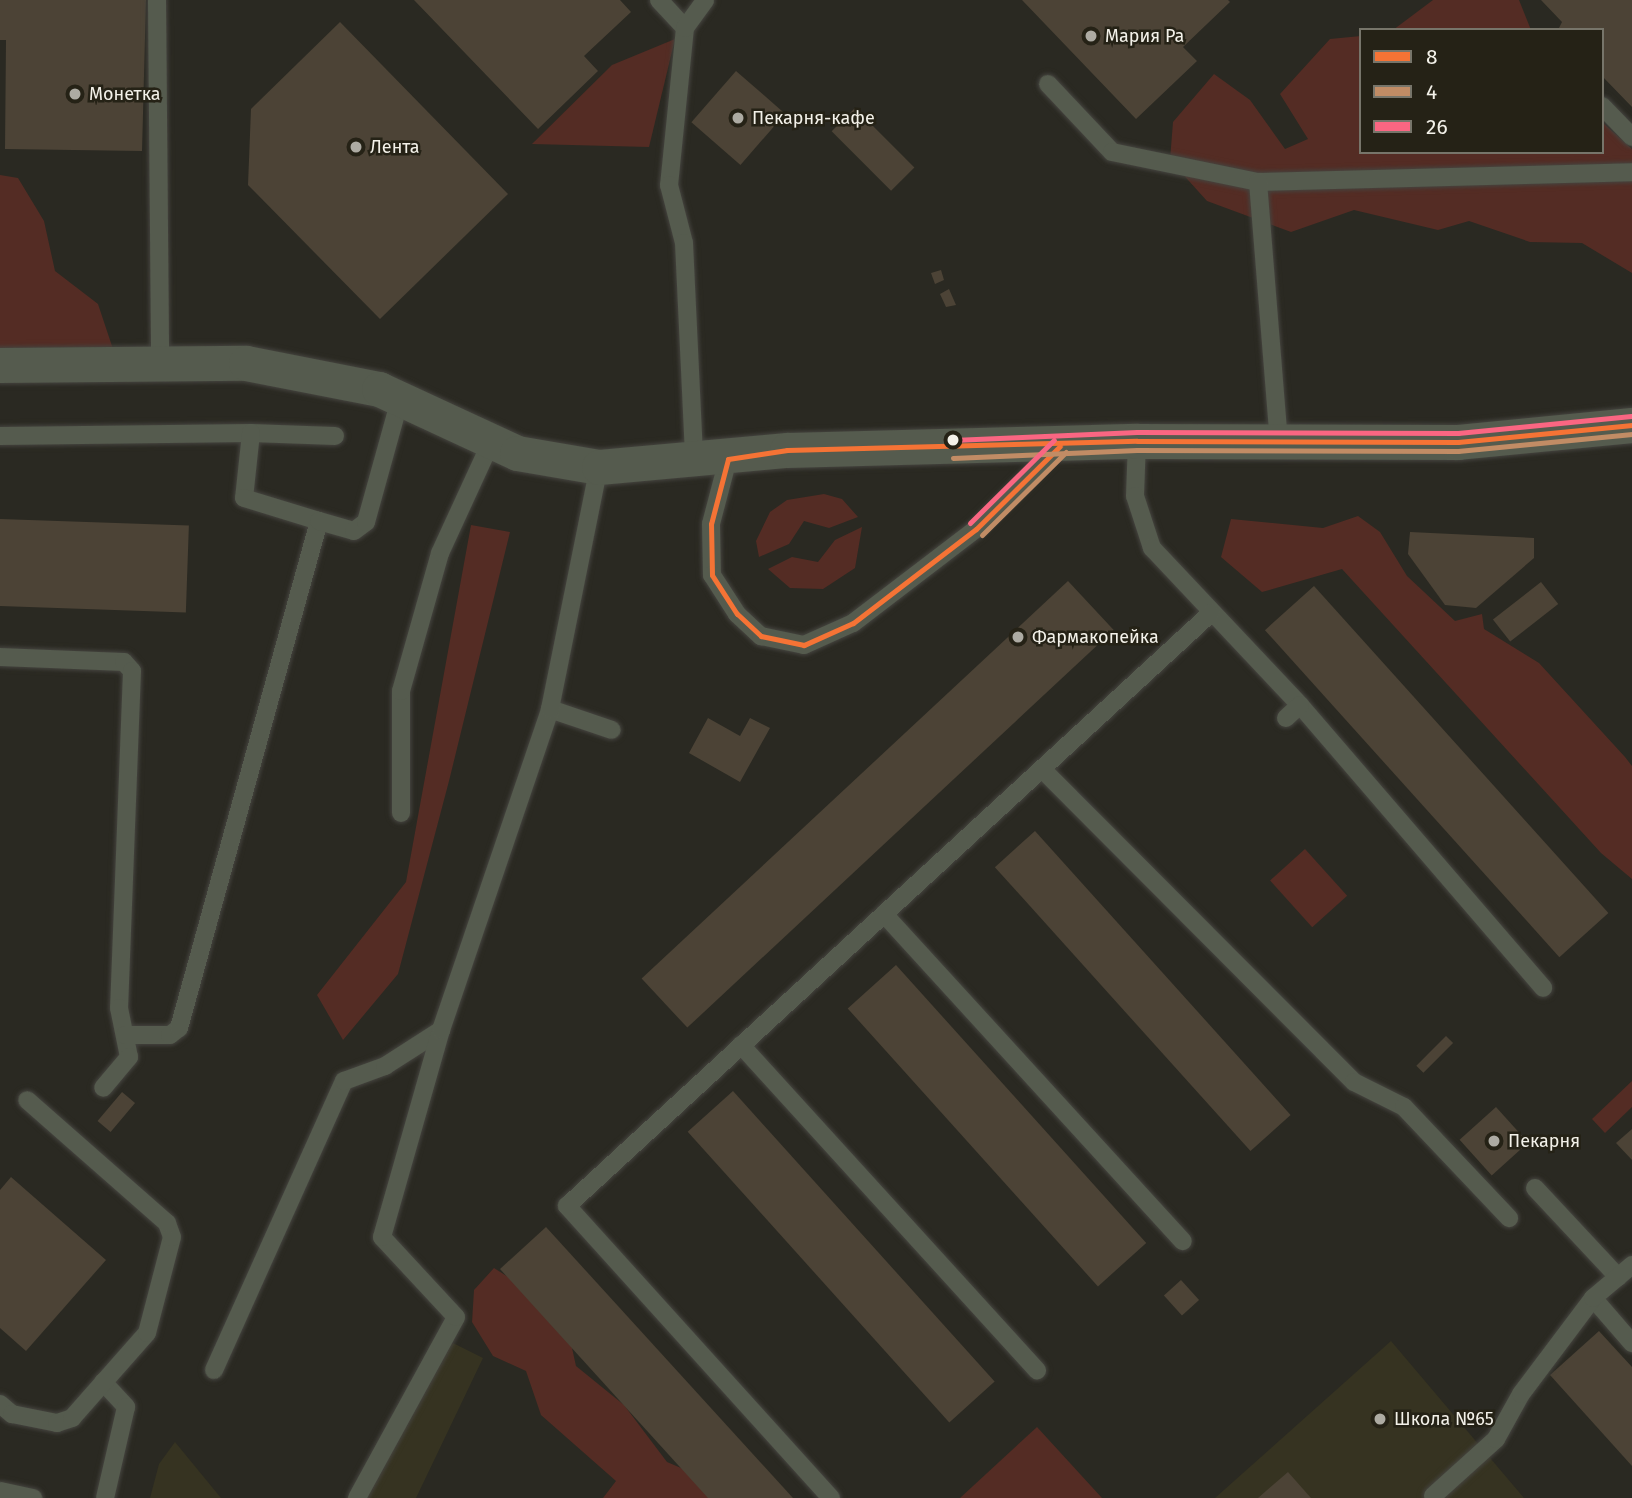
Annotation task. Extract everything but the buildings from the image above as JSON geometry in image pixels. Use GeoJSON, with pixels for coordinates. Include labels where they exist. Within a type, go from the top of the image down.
{"type":"FeatureCollection","features":[{"type":"Feature","properties":{"kind":"street"},"geometry":{"type":"LineString","coordinates":[[0,365],[160,361],[246,363],[400,399],[517,453],[599,467],[694,459],[728,459],[787,450],[1060,446],[1137,440],[1458,442],[1632,425]]}},
{"type":"Feature","properties":{"kind":"lane"},"geometry":{"type":"LineString","coordinates":[[157,0],[160,361]]}},
{"type":"Feature","properties":{"kind":"lane"},"geometry":{"type":"LineString","coordinates":[[659,0],[685,28]]}},
{"type":"Feature","properties":{"kind":"lane"},"geometry":{"type":"LineString","coordinates":[[694,459],[684,243],[669,185],[685,28],[705,0]]}},
{"type":"Feature","properties":{"kind":"lane"},"geometry":{"type":"LineString","coordinates":[[1048,84],[1112,152],[1258,182],[1632,172]]}},
{"type":"Feature","properties":{"kind":"lane"},"geometry":{"type":"LineString","coordinates":[[1604,108],[1632,137]]}},
{"type":"Feature","properties":{"kind":"lane"},"geometry":{"type":"LineString","coordinates":[[1258,182],[1279,441]]}},
{"type":"Feature","properties":{"kind":"lane"},"geometry":{"type":"LineString","coordinates":[[251,433],[244,498],[354,531],[366,522],[400,399]]}},
{"type":"Feature","properties":{"kind":"lane"},"geometry":{"type":"LineString","coordinates":[[0,436],[251,433],[335,436]]}},
{"type":"Feature","properties":{"kind":"lane"},"geometry":{"type":"LineString","coordinates":[[1137,440],[1135,496],[1152,548],[1300,705],[1543,988]]}},
{"type":"Feature","properties":{"kind":"lane"},"geometry":{"type":"LineString","coordinates":[[401,813],[401,691],[440,553],[491,442]]}},
{"type":"Feature","properties":{"kind":"lane"},"geometry":{"type":"LineString","coordinates":[[728,459],[711,524],[712,575],[737,614],[761,636],[804,645],[853,623],[976,529],[1060,446]]}},
{"type":"Feature","properties":{"kind":"lane"},"geometry":{"type":"LineString","coordinates":[[357,1498],[456,1317],[382,1237],[441,1030],[550,709],[599,467]]}},
{"type":"Feature","properties":{"kind":"lane"},"geometry":{"type":"LineString","coordinates":[[125,1035],[170,1035],[179,1028],[319,521]]}},
{"type":"Feature","properties":{"kind":"lane"},"geometry":{"type":"LineString","coordinates":[[831,1498],[567,1206],[1211,613]]}},
{"type":"Feature","properties":{"kind":"lane"},"geometry":{"type":"LineString","coordinates":[[0,657],[124,662],[132,671],[119,1008],[129,1057],[103,1088]]}},
{"type":"Feature","properties":{"kind":"lane"},"geometry":{"type":"LineString","coordinates":[[1286,718],[1300,705]]}},
{"type":"Feature","properties":{"kind":"lane"},"geometry":{"type":"LineString","coordinates":[[550,709],[612,730]]}},
{"type":"Feature","properties":{"kind":"lane"},"geometry":{"type":"LineString","coordinates":[[1042,769],[1354,1082],[1405,1107],[1509,1218]]}},
{"type":"Feature","properties":{"kind":"lane"},"geometry":{"type":"LineString","coordinates":[[884,914],[1183,1241]]}},
{"type":"Feature","properties":{"kind":"lane"},"geometry":{"type":"LineString","coordinates":[[214,1370],[344,1082],[385,1066],[441,1030]]}},
{"type":"Feature","properties":{"kind":"lane"},"geometry":{"type":"LineString","coordinates":[[741,1045],[1037,1370]]}},
{"type":"Feature","properties":{"kind":"lane"},"geometry":{"type":"LineString","coordinates":[[0,1404],[12,1414],[64,1424],[147,1333],[171,1229],[27,1100]]}},
{"type":"Feature","properties":{"kind":"lane"},"geometry":{"type":"LineString","coordinates":[[1535,1188],[1618,1277]]}},
{"type":"Feature","properties":{"kind":"lane"},"geometry":{"type":"LineString","coordinates":[[1433,1496],[1496,1439],[1593,1298],[1632,1265]]}},
{"type":"Feature","properties":{"kind":"lane"},"geometry":{"type":"LineString","coordinates":[[1593,1298],[1632,1343]]}},
{"type":"Feature","properties":{"kind":"lane"},"geometry":{"type":"LineString","coordinates":[[103,1382],[126,1407],[105,1498]]}},
{"type":"Feature","properties":{"kind":"lane"},"geometry":{"type":"LineString","coordinates":[[0,1490],[33,1498]]}},
{"type":"Feature","properties":{"kind":"shaded area"},"geometry":{"type":"Polygon","coordinates":[[[1433,0],[1519,0],[1530,28],[1396,28],[1433,0]]]}},
{"type":"Feature","properties":{"kind":"shaded area"},"geometry":{"type":"Polygon","coordinates":[[[1359,36],[1359,154],[1604,154],[1604,124],[1632,149],[1632,273],[1582,243],[1530,242],[1469,221],[1438,230],[1354,210],[1291,232],[1207,201],[1170,160],[1173,122],[1214,74],[1250,100],[1285,149],[1308,139],[1280,94],[1330,39],[1359,36]]]}},
{"type":"Feature","properties":{"kind":"shaded area"},"geometry":{"type":"Polygon","coordinates":[[[675,39],[649,147],[532,144],[612,65],[675,39]]]}},
{"type":"Feature","properties":{"kind":"shaded area"},"geometry":{"type":"Polygon","coordinates":[[[0,175],[18,178],[44,221],[55,271],[98,304],[113,349],[0,352],[0,175]]]}},
{"type":"Feature","properties":{"kind":"shaded area"},"geometry":{"type":"Polygon","coordinates":[[[824,494],[842,499],[858,517],[829,528],[804,521],[789,544],[759,557],[756,541],[770,512],[787,500],[824,494]]]}},
{"type":"Feature","properties":{"kind":"shaded area"},"geometry":{"type":"Polygon","coordinates":[[[1358,516],[1380,532],[1407,576],[1455,621],[1482,614],[1484,629],[1539,663],[1632,766],[1632,879],[1601,853],[1342,569],[1262,592],[1221,557],[1231,519],[1323,528],[1358,516]]]}},
{"type":"Feature","properties":{"kind":"shaded area"},"geometry":{"type":"Polygon","coordinates":[[[471,525],[510,532],[449,781],[398,974],[343,1040],[317,995],[406,882],[471,525]]]}},
{"type":"Feature","properties":{"kind":"shaded area"},"geometry":{"type":"Polygon","coordinates":[[[862,527],[855,568],[823,589],[790,588],[768,569],[792,557],[818,562],[835,540],[862,527]]]}},
{"type":"Feature","properties":{"kind":"shaded area"},"geometry":{"type":"Polygon","coordinates":[[[1305,849],[1347,896],[1312,927],[1270,880],[1305,849]]]}},
{"type":"Feature","properties":{"kind":"shaded area"},"geometry":{"type":"Polygon","coordinates":[[[1632,1081],[1632,1107],[1605,1133],[1592,1119],[1632,1081]]]}},
{"type":"Feature","properties":{"kind":"shaded area"},"geometry":{"type":"Polygon","coordinates":[[[494,1268],[522,1286],[570,1339],[576,1366],[624,1405],[667,1462],[695,1474],[718,1498],[603,1498],[616,1481],[541,1415],[526,1371],[493,1356],[472,1322],[474,1290],[494,1268]]]}},
{"type":"Feature","properties":{"kind":"shaded area"},"geometry":{"type":"Polygon","coordinates":[[[443,1338],[483,1358],[416,1498],[346,1498],[383,1470],[443,1338]]]}},
{"type":"Feature","properties":{"kind":"shaded area","name":"Школа №65"},"geometry":{"type":"Polygon","coordinates":[[[1391,1341],[1524,1498],[1215,1498],[1391,1341]]]}},
{"type":"Feature","properties":{"kind":"shaded area"},"geometry":{"type":"Polygon","coordinates":[[[1037,1427],[1102,1498],[960,1498],[1037,1427]]]}},
{"type":"Feature","properties":{"kind":"shaded area"},"geometry":{"type":"Polygon","coordinates":[[[175,1442],[221,1498],[150,1498],[159,1464],[175,1442]]]}},
{"type":"Feature","properties":{"kind":"transit line","name":"26"},"geometry":{"type":"LineString","coordinates":[[953,440],[1137,432],[1458,433],[1631,416]]}},
{"type":"Feature","properties":{"kind":"transit line","name":"8"},"geometry":{"type":"LineString","coordinates":[[1060,446],[976,529],[853,623],[804,645],[761,636],[737,614],[712,575],[711,524],[728,459],[787,450],[1137,441],[1458,442],[1632,425]]}},
{"type":"Feature","properties":{"kind":"transit line","name":"4"},"geometry":{"type":"LineString","coordinates":[[953,458],[1137,450],[1458,451],[1632,434]]}},
{"type":"Feature","properties":{"kind":"transit line","name":"26"},"geometry":{"type":"LineString","coordinates":[[970,523],[1054,440]]}},
{"type":"Feature","properties":{"kind":"transit line","name":"4"},"geometry":{"type":"LineString","coordinates":[[982,535],[1066,452]]}},
{"type":"Feature","properties":{"kind":"place","name":"Мария Ра"},"geometry":{"type":"Point","coordinates":[1091,36]}},
{"type":"Feature","properties":{"kind":"place","name":"Монетка"},"geometry":{"type":"Point","coordinates":[75,94]}},
{"type":"Feature","properties":{"kind":"place","name":"Пекарня-кафе"},"geometry":{"type":"Point","coordinates":[738,118]}},
{"type":"Feature","properties":{"kind":"place","name":"Лента"},"geometry":{"type":"Point","coordinates":[356,147]}},
{"type":"Feature","properties":{"kind":"place","name":"Фармакопейка"},"geometry":{"type":"Point","coordinates":[1018,637]}},
{"type":"Feature","properties":{"kind":"place","name":"Пекарня"},"geometry":{"type":"Point","coordinates":[1494,1141]}},
{"type":"Feature","properties":{"kind":"place","name":"Школа №65"},"geometry":{"type":"Point","coordinates":[1380,1419]}}]}
